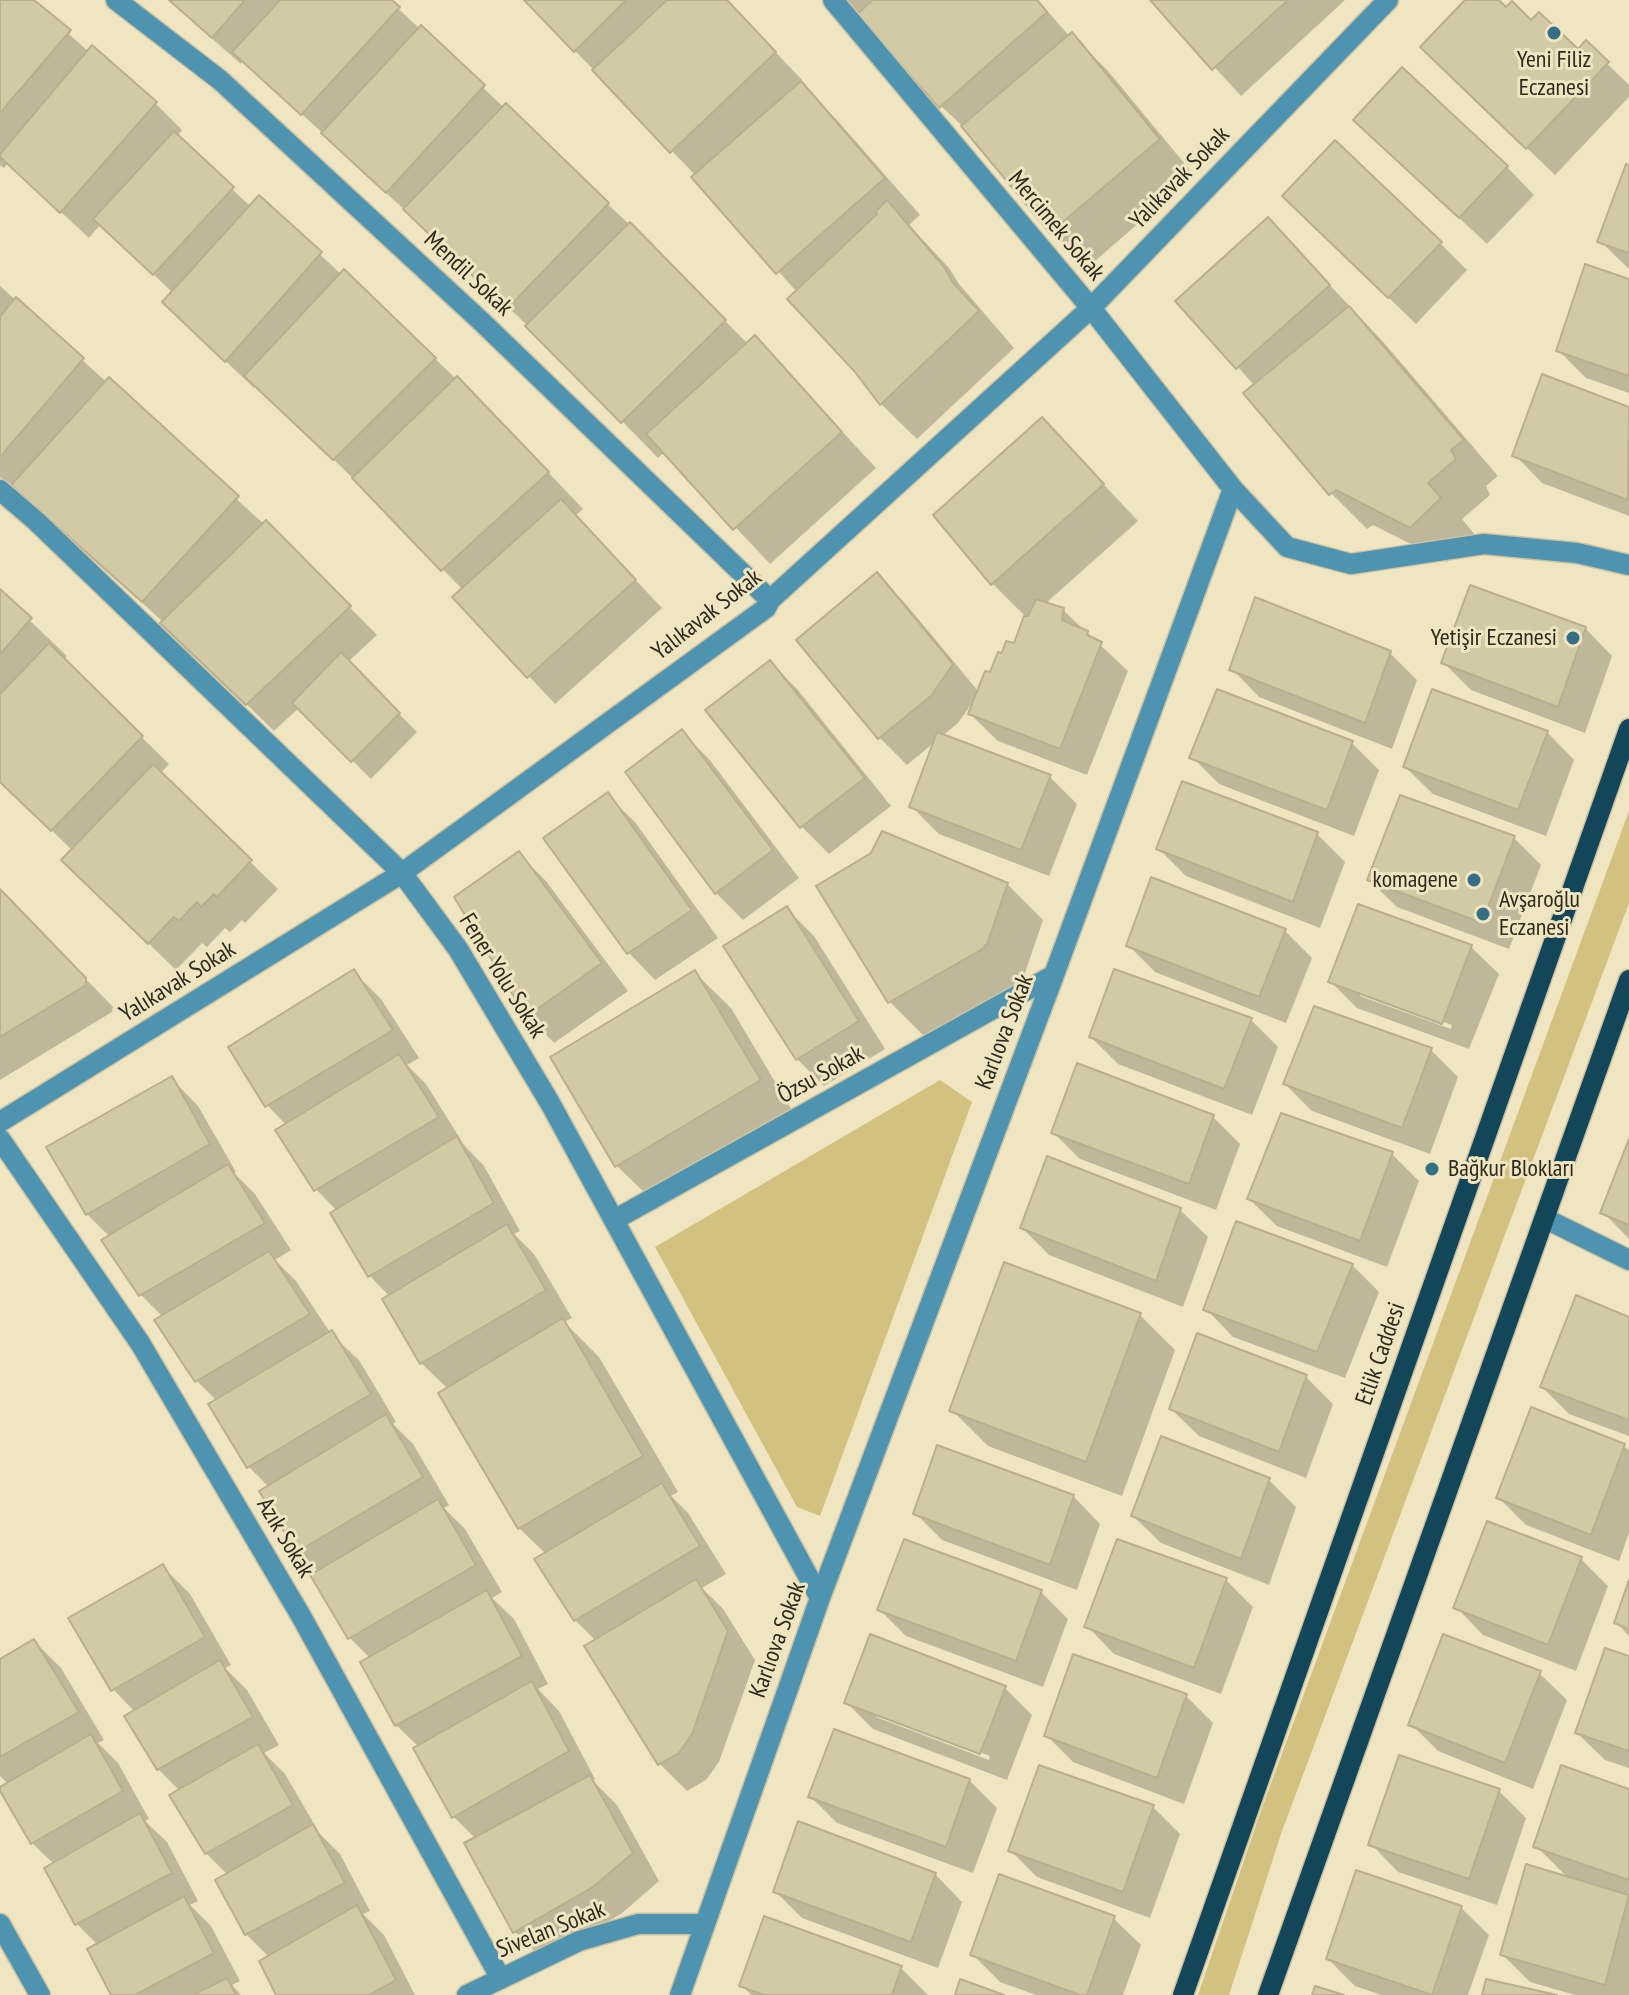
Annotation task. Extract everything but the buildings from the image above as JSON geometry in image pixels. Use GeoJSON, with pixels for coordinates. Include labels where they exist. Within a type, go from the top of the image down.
{"type":"FeatureCollection","features":[{"type":"Feature","properties":{"kind":"main road","name":"Etlik Caddesi"},"geometry":{"type":"LineString","coordinates":[[1183,1995],[1629,729]]}},
{"type":"Feature","properties":{"kind":"main road"},"geometry":{"type":"LineString","coordinates":[[1268,1995],[1629,980]]}},
{"type":"Feature","properties":{"kind":"street","name":"Mendil Sokak"},"geometry":{"type":"LineString","coordinates":[[116,0],[220,80],[483,323],[770,600]]}},
{"type":"Feature","properties":{"kind":"street","name":"Mercimek Sokak"},"geometry":{"type":"LineString","coordinates":[[833,0],[1091,308],[1233,489]]}},
{"type":"Feature","properties":{"kind":"street","name":"Yalıkavak Sokak"},"geometry":{"type":"LineString","coordinates":[[0,1122],[402,873],[766,608],[770,600],[1091,308],[1388,0]]}},
{"type":"Feature","properties":{"kind":"street"},"geometry":{"type":"LineString","coordinates":[[1233,489],[1287,547],[1351,564],[1484,544],[1577,553],[1629,565]]}},
{"type":"Feature","properties":{"kind":"street","name":"Karlıova Sokak"},"geometry":{"type":"LineString","coordinates":[[680,1995],[820,1598],[1233,489]]}},
{"type":"Feature","properties":{"kind":"street","name":"Fener Yolu Sokak"},"geometry":{"type":"LineString","coordinates":[[0,490],[35,520],[402,873],[458,949],[550,1103],[820,1598]]}},
{"type":"Feature","properties":{"kind":"street","name":"Özsu Sokak"},"geometry":{"type":"LineString","coordinates":[[614,1220],[1054,975]]}},
{"type":"Feature","properties":{"kind":"street","name":"Azık Sokak"},"geometry":{"type":"LineString","coordinates":[[0,1139],[140,1343],[301,1616],[501,1979]]}},
{"type":"Feature","properties":{"kind":"street"},"geometry":{"type":"LineString","coordinates":[[1546,1219],[1629,1260]]}},
{"type":"Feature","properties":{"kind":"street"},"geometry":{"type":"LineString","coordinates":[[0,1924],[40,1995]]}},
{"type":"Feature","properties":{"kind":"street","name":"Sivelan Sokak"},"geometry":{"type":"LineString","coordinates":[[467,1995],[579,1941],[638,1924],[705,1924]]}},
{"type":"Feature","properties":{"kind":"shaded area"},"geometry":{"type":"Polygon","coordinates":[[[1629,811],[1629,903],[1282,1831],[1229,1995],[1198,1995],[1262,1808],[1629,811]]]}},
{"type":"Feature","properties":{"kind":"shaded area"},"geometry":{"type":"Polygon","coordinates":[[[940,1080],[972,1102],[820,1516],[797,1507],[655,1247],[940,1080]]]}},
{"type":"Feature","properties":{"kind":"place","name":"Yeni Filiz Eczanesi"},"geometry":{"type":"Point","coordinates":[1554,33]}},
{"type":"Feature","properties":{"kind":"place","name":"Yetişir Eczanesi"},"geometry":{"type":"Point","coordinates":[1573,638]}},
{"type":"Feature","properties":{"kind":"place","name":"komagene"},"geometry":{"type":"Point","coordinates":[1474,880]}},
{"type":"Feature","properties":{"kind":"place","name":"Avşaroğlu Eczanesi"},"geometry":{"type":"Point","coordinates":[1483,914]}},
{"type":"Feature","properties":{"kind":"place","name":"Bağkur Blokları"},"geometry":{"type":"Point","coordinates":[1432,1169]}}]}
